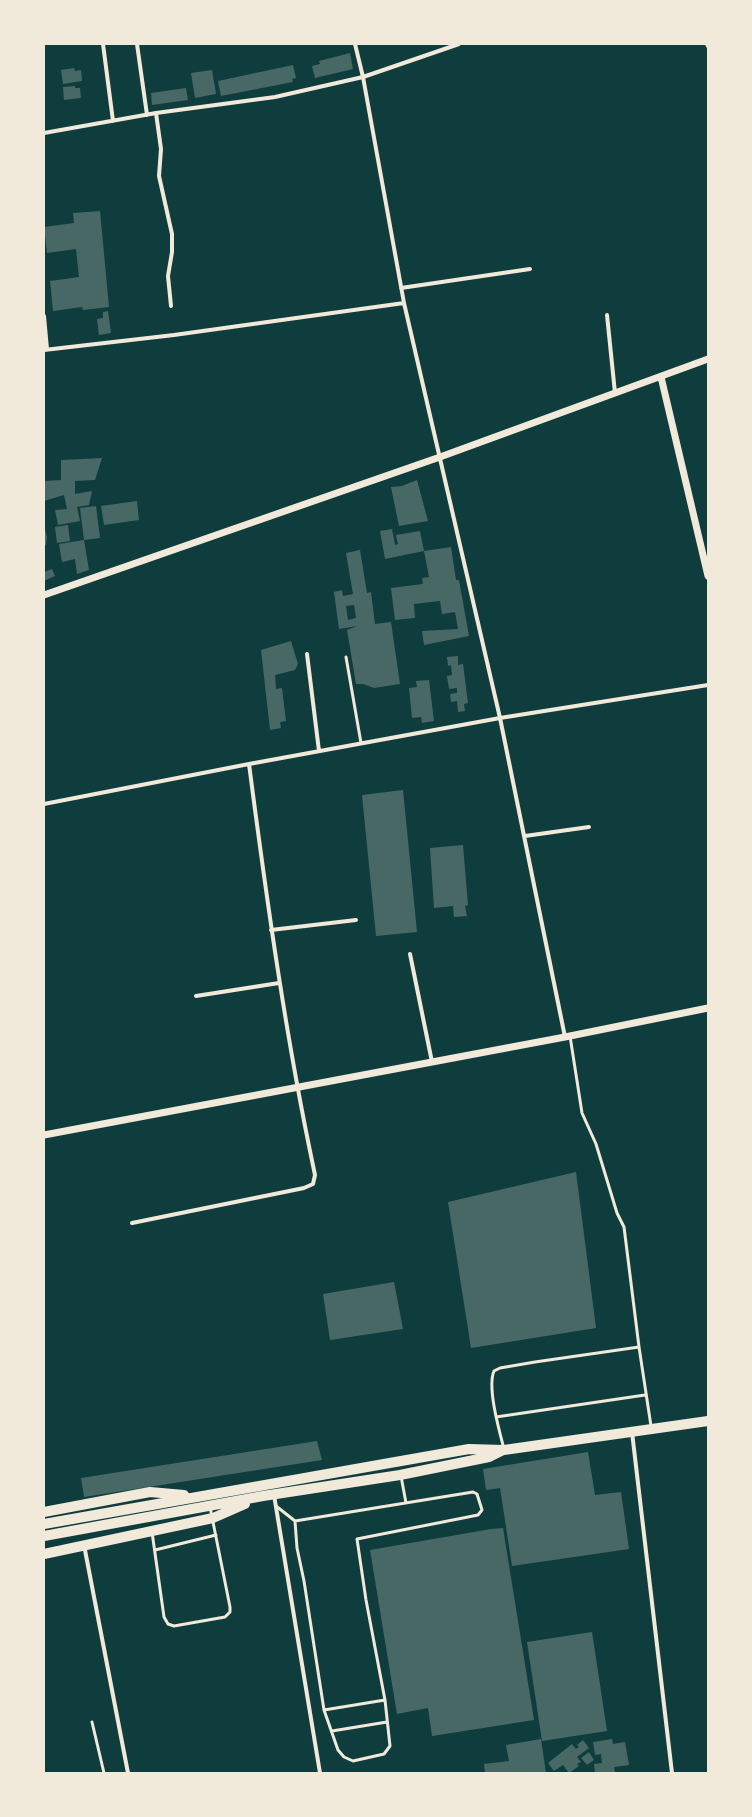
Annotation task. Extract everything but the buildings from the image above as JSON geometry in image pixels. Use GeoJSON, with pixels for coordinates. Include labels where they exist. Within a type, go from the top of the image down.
{"type":"FeatureCollection","features":[{"type":"Feature","properties":{"kind":"main road"},"geometry":{"type":"LineString","coordinates":[[44,1524],[469,1449],[504,1450],[708,1421]]}},
{"type":"Feature","properties":{"kind":"main road"},"geometry":{"type":"LineString","coordinates":[[44,1536],[274,1494],[400,1475],[489,1457],[504,1450]]}},
{"type":"Feature","properties":{"kind":"main road"},"geometry":{"type":"LineString","coordinates":[[44,1512],[150,1492],[200,1496]]}},
{"type":"Feature","properties":{"kind":"main road"},"geometry":{"type":"LineString","coordinates":[[44,1554],[213,1518],[263,1496]]}},
{"type":"Feature","properties":{"kind":"street"},"geometry":{"type":"LineString","coordinates":[[103,44],[113,121]]}},
{"type":"Feature","properties":{"kind":"street"},"geometry":{"type":"LineString","coordinates":[[137,44],[147,115]]}},
{"type":"Feature","properties":{"kind":"street"},"geometry":{"type":"LineString","coordinates":[[355,44],[363,77],[404,303],[500,718],[567,1037]]}},
{"type":"Feature","properties":{"kind":"street"},"geometry":{"type":"LineString","coordinates":[[44,133],[156,113],[275,97],[363,77],[459,44]]}},
{"type":"Feature","properties":{"kind":"street"},"geometry":{"type":"LineString","coordinates":[[156,113],[161,149],[159,176],[172,234],[172,252],[168,276],[171,306]]}},
{"type":"Feature","properties":{"kind":"street"},"geometry":{"type":"LineString","coordinates":[[401,288],[530,270]]}},
{"type":"Feature","properties":{"kind":"street"},"geometry":{"type":"LineString","coordinates":[[44,316],[46,349],[174,335],[404,303]]}},
{"type":"Feature","properties":{"kind":"street"},"geometry":{"type":"LineString","coordinates":[[607,315],[616,393]]}},
{"type":"Feature","properties":{"kind":"street"},"geometry":{"type":"LineString","coordinates":[[44,595],[440,457],[708,359]]}},
{"type":"Feature","properties":{"kind":"street"},"geometry":{"type":"LineString","coordinates":[[661,377],[708,576]]}},
{"type":"Feature","properties":{"kind":"street"},"geometry":{"type":"LineString","coordinates":[[307,654],[319,751]]}},
{"type":"Feature","properties":{"kind":"street"},"geometry":{"type":"LineString","coordinates":[[44,804],[249,764],[500,718],[708,685]]}},
{"type":"Feature","properties":{"kind":"street"},"geometry":{"type":"LineString","coordinates":[[132,1223],[304,1188],[313,1184],[315,1175],[296,1086],[279,983],[249,764]]}},
{"type":"Feature","properties":{"kind":"street"},"geometry":{"type":"LineString","coordinates":[[525,836],[589,827]]}},
{"type":"Feature","properties":{"kind":"street"},"geometry":{"type":"LineString","coordinates":[[271,930],[356,920]]}},
{"type":"Feature","properties":{"kind":"street"},"geometry":{"type":"LineString","coordinates":[[410,954],[432,1062]]}},
{"type":"Feature","properties":{"kind":"street"},"geometry":{"type":"LineString","coordinates":[[196,996],[279,983]]}},
{"type":"Feature","properties":{"kind":"street"},"geometry":{"type":"LineString","coordinates":[[44,1135],[296,1086],[567,1037],[708,1008]]}},
{"type":"Feature","properties":{"kind":"street"},"geometry":{"type":"LineString","coordinates":[[632,1432],[672,1773]]}},
{"type":"Feature","properties":{"kind":"street"},"geometry":{"type":"LineString","coordinates":[[274,1494],[320,1773]]}},
{"type":"Feature","properties":{"kind":"street"},"geometry":{"type":"LineString","coordinates":[[84,1545],[128,1773]]}},
{"type":"Feature","properties":{"kind":"lane"},"geometry":{"type":"LineString","coordinates":[[346,657],[361,743]]}},
{"type":"Feature","properties":{"kind":"lane"},"geometry":{"type":"LineString","coordinates":[[567,1037],[582,1113],[596,1144],[617,1213],[624,1227],[639,1348],[651,1428]]}},
{"type":"Feature","properties":{"kind":"lane"},"geometry":{"type":"LineString","coordinates":[[504,1450],[496,1417],[491,1378],[494,1371],[500,1368],[535,1362],[639,1348]]}},
{"type":"Feature","properties":{"kind":"lane"},"geometry":{"type":"LineString","coordinates":[[496,1417],[646,1394]]}},
{"type":"Feature","properties":{"kind":"lane"},"geometry":{"type":"LineString","coordinates":[[400,1475],[406,1504]]}},
{"type":"Feature","properties":{"kind":"lane"},"geometry":{"type":"LineString","coordinates":[[276,1506],[296,1521],[473,1492],[477,1494],[482,1510],[478,1515],[357,1539],[368,1614],[385,1700],[390,1746],[384,1754],[353,1760],[344,1758],[338,1750],[324,1710],[304,1581],[297,1548],[296,1521]]}},
{"type":"Feature","properties":{"kind":"lane"},"geometry":{"type":"LineString","coordinates":[[152,1530],[164,1617],[168,1624],[174,1626],[226,1617],[230,1612],[230,1607],[210,1506]]}},
{"type":"Feature","properties":{"kind":"lane"},"geometry":{"type":"LineString","coordinates":[[155,1550],[216,1535]]}},
{"type":"Feature","properties":{"kind":"lane"},"geometry":{"type":"LineString","coordinates":[[324,1710],[385,1700]]}},
{"type":"Feature","properties":{"kind":"lane"},"geometry":{"type":"LineString","coordinates":[[92,1722],[104,1773]]}},
{"type":"Feature","properties":{"kind":"lane"},"geometry":{"type":"LineString","coordinates":[[332,1731],[387,1722]]}}]}
